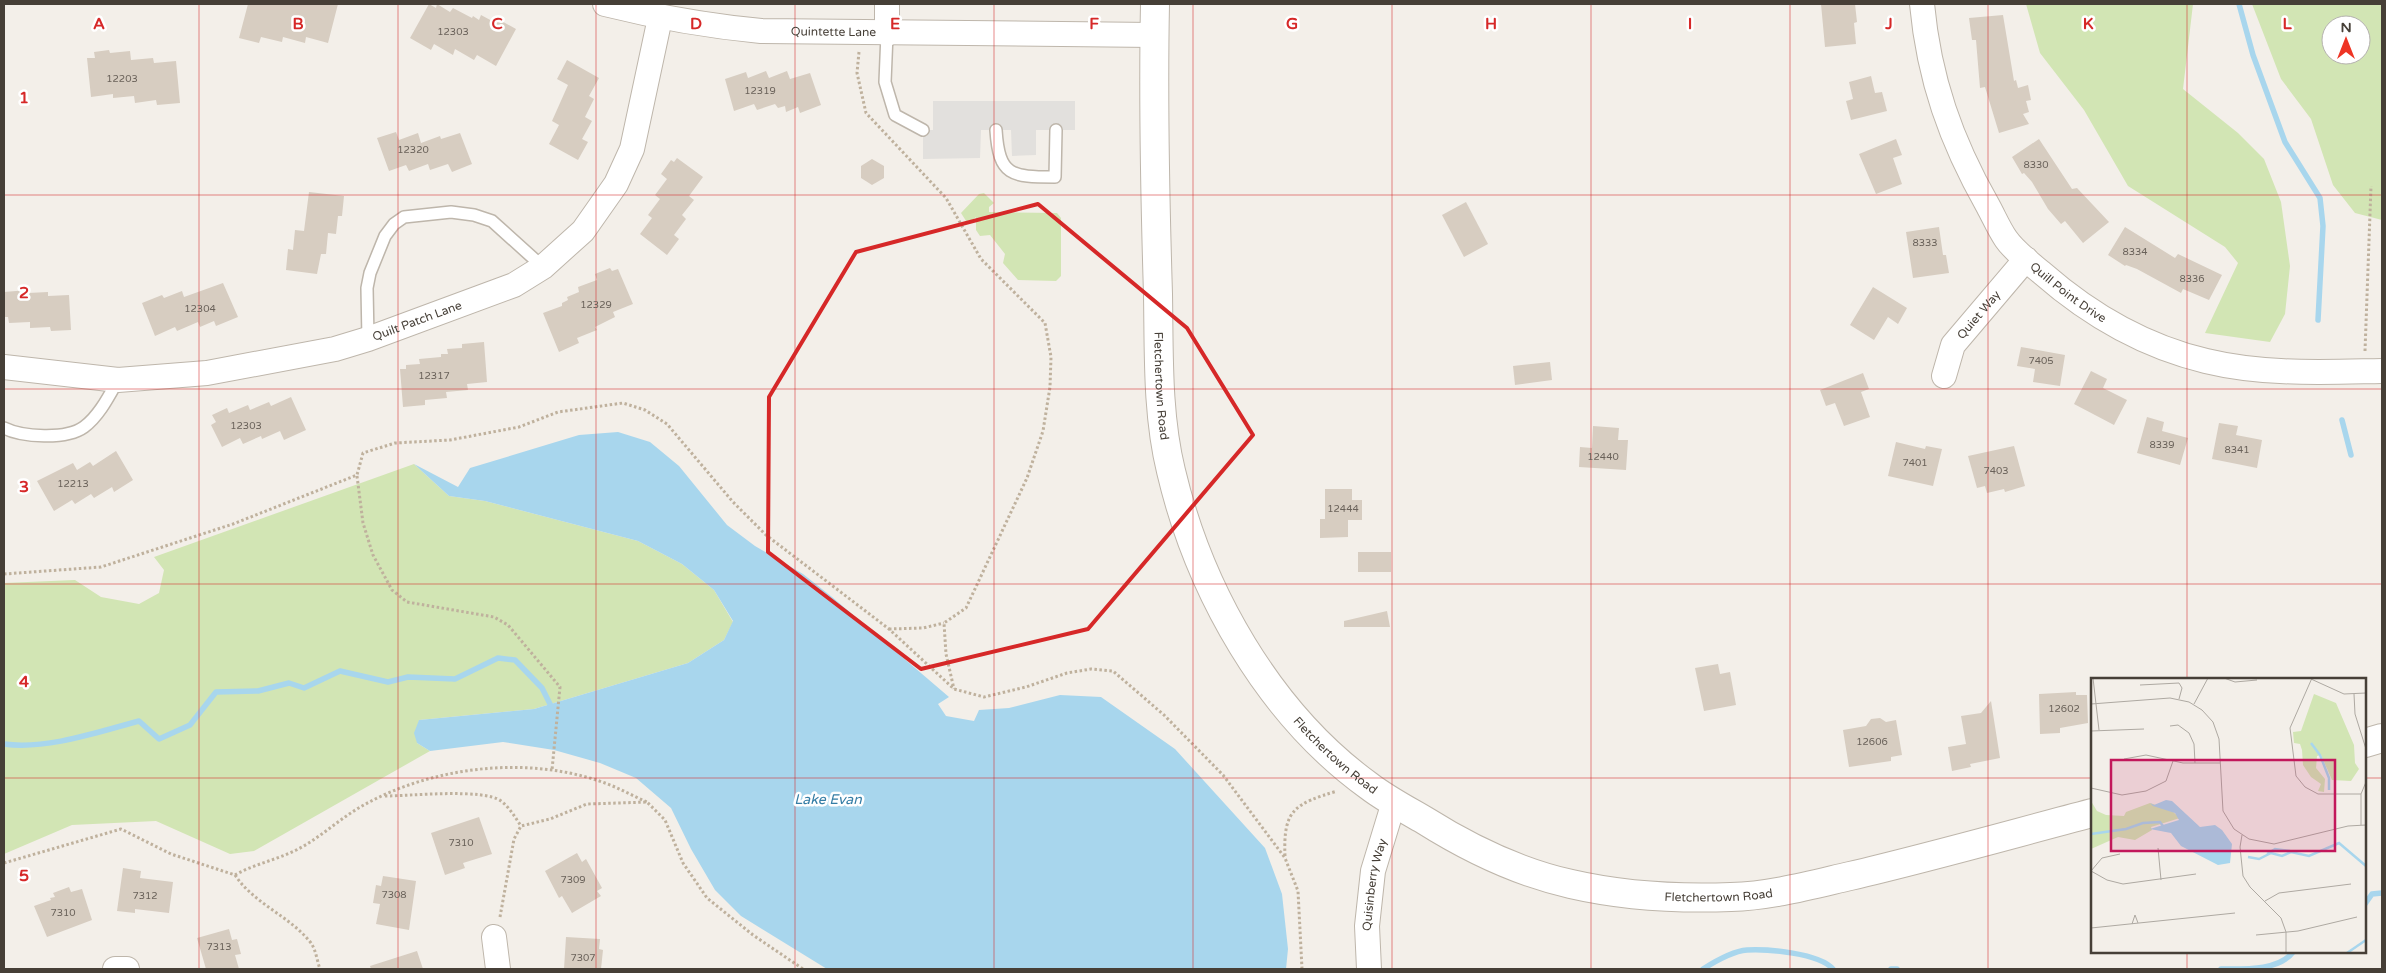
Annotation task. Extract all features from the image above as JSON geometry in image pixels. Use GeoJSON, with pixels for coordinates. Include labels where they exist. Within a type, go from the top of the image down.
{"type":"FeatureCollection","features":[{"type":"Feature","properties":{"kind":"street","name":"Quintette Lane"},"geometry":{"type":"LineString","coordinates":[[605,4],[660,18],[705,26],[761,31],[887,34],[1154,35]]}},
{"type":"Feature","properties":{"kind":"street"},"geometry":{"type":"LineString","coordinates":[[887,4],[887,34]]}},
{"type":"Feature","properties":{"kind":"street","name":"Fletchertown Road"},"geometry":{"type":"LineString","coordinates":[[1154,4],[1155,176],[1162,414],[1170,467],[1180,505],[1210,584],[1245,648],[1282,701],[1306,728],[1364,782],[1469,848],[1519,869],[1568,884],[1607,891],[1686,898],[1736,897],[1791,889],[1890,866],[2091,813]]}},
{"type":"Feature","properties":{"kind":"street","name":"Quill Point Drive"},"geometry":{"type":"LineString","coordinates":[[1922,4],[1925,36],[1940,97],[1967,170],[2007,240],[2064,293],[2094,314],[2148,343],[2207,362],[2292,373],[2374,371]]}},
{"type":"Feature","properties":{"kind":"street","name":"Quilt Patch Lane"},"geometry":{"type":"LineString","coordinates":[[4,367],[118,380],[222,370],[335,348],[368,339],[514,285],[543,267],[583,231],[616,184],[632,150],[660,18]]}},
{"type":"Feature","properties":{"kind":"street","name":"Quiet Way"},"geometry":{"type":"LineString","coordinates":[[1944,376],[1953,345],[2026,259]]}},
{"type":"Feature","properties":{"kind":"street"},"geometry":{"type":"LineString","coordinates":[[2366,743],[2382,738]]}},
{"type":"Feature","properties":{"kind":"street","name":"Quisinberry Way"},"geometry":{"type":"LineString","coordinates":[[1369,969],[1367,926],[1373,871],[1394,802]]}},
{"type":"Feature","properties":{"kind":"street"},"geometry":{"type":"LineString","coordinates":[[494,937],[498,969]]}},
{"type":"Feature","properties":{"kind":"street"},"geometry":{"type":"LineString","coordinates":[[115,969],[128,969]]}},
{"type":"Feature","properties":{"kind":"lane"},"geometry":{"type":"LineString","coordinates":[[887,34],[885,82],[894,115],[923,130]]}},
{"type":"Feature","properties":{"kind":"lane"},"geometry":{"type":"LineString","coordinates":[[996,130],[997,151],[1001,164],[1016,174],[1030,177],[1055,177],[1056,130]]}},
{"type":"Feature","properties":{"kind":"lane"},"geometry":{"type":"LineString","coordinates":[[368,339],[367,288],[370,273],[385,236],[394,224],[404,218],[451,212],[474,215],[492,221],[543,267]]}},
{"type":"Feature","properties":{"kind":"lane"},"geometry":{"type":"LineString","coordinates":[[4,428],[27,435],[48,435],[83,428],[102,407],[118,380]]}},
{"type":"Feature","properties":{"kind":"path"},"geometry":{"type":"LineString","coordinates":[[859,52],[857,73],[866,113],[946,198],[981,259],[1045,323],[1052,357],[1050,387],[1043,431],[1027,478],[966,608],[944,622],[923,628],[889,629]]}},
{"type":"Feature","properties":{"kind":"path"},"geometry":{"type":"LineString","coordinates":[[2371,186],[2374,371]]}},
{"type":"Feature","properties":{"kind":"path"},"geometry":{"type":"LineString","coordinates":[[552,770],[560,687],[508,625],[494,617],[406,602],[392,590],[373,556],[363,523],[357,476],[363,453],[395,443],[450,440],[519,427],[558,412],[623,403],[645,410],[667,424],[733,502],[766,535],[889,629],[954,689],[984,697],[1026,687],[1067,673],[1091,669],[1113,671],[1164,715],[1223,775],[1285,858],[1298,891],[1302,969]]}},
{"type":"Feature","properties":{"kind":"path"},"geometry":{"type":"LineString","coordinates":[[4,574],[101,567],[233,524],[357,476]]}},
{"type":"Feature","properties":{"kind":"path"},"geometry":{"type":"LineString","coordinates":[[944,622],[946,654],[954,689]]}},
{"type":"Feature","properties":{"kind":"path"},"geometry":{"type":"LineString","coordinates":[[235,875],[249,867],[301,848],[361,807],[382,796],[432,778],[461,771],[504,768],[552,770],[604,783],[647,802],[665,820],[683,863],[707,898],[753,936],[802,969]]}},
{"type":"Feature","properties":{"kind":"path"},"geometry":{"type":"LineString","coordinates":[[1285,858],[1284,831],[1292,812],[1310,800],[1364,782]]}},
{"type":"Feature","properties":{"kind":"path"},"geometry":{"type":"LineString","coordinates":[[382,796],[484,794],[500,800],[512,812],[520,826]]}},
{"type":"Feature","properties":{"kind":"path"},"geometry":{"type":"LineString","coordinates":[[520,826],[550,819],[587,804],[647,802]]}},
{"type":"Feature","properties":{"kind":"path"},"geometry":{"type":"LineString","coordinates":[[494,937],[503,906],[514,839],[520,826]]}},
{"type":"Feature","properties":{"kind":"path"},"geometry":{"type":"LineString","coordinates":[[4,863],[121,829],[171,854],[235,875],[244,889],[282,917],[311,944],[320,969]]}},
{"type":"Feature","properties":{"kind":"highlighted area"},"geometry":{"type":"Polygon","coordinates":[[[1038,204],[1187,328],[1253,435],[1088,629],[921,669],[768,552],[769,397],[856,252],[1038,204]]]}},
{"type":"Feature","properties":{"kind":"green space"},"geometry":{"type":"Polygon","coordinates":[[[2026,4],[2193,4],[2183,89],[2238,133],[2264,159],[2281,202],[2290,266],[2285,314],[2270,342],[2205,333],[2238,263],[2225,247],[2128,186],[2084,110],[2040,53],[2026,4]]]}},
{"type":"Feature","properties":{"kind":"green space"},"geometry":{"type":"Polygon","coordinates":[[[2252,4],[2382,4],[2382,220],[2355,213],[2333,185],[2311,119],[2281,79],[2252,4]]]}},
{"type":"Feature","properties":{"kind":"green space"},"geometry":{"type":"Polygon","coordinates":[[[984,193],[994,203],[989,207],[989,212],[1057,213],[1061,218],[1061,276],[1056,281],[1018,280],[1003,263],[1005,254],[990,235],[980,236],[976,230],[976,217],[968,224],[961,213],[979,194],[984,193]]]}},
{"type":"Feature","properties":{"kind":"green space"},"geometry":{"type":"Polygon","coordinates":[[[414,464],[449,496],[485,501],[638,541],[682,564],[714,590],[733,622],[724,640],[688,663],[534,709],[419,720],[417,743],[430,751],[254,851],[230,854],[156,821],[72,825],[4,854],[4,583],[75,580],[101,597],[139,604],[159,593],[164,570],[154,557],[414,464]]]}},
{"type":"Feature","properties":{"kind":"shaded area"},"geometry":{"type":"Polygon","coordinates":[[[933,101],[1075,101],[1075,130],[1036,130],[1036,155],[1012,156],[1011,130],[981,130],[980,158],[923,159],[923,130],[933,130],[933,101]]]}},
{"type":"Feature","properties":{"kind":"water","name":"Lake Evan"},"geometry":{"type":"Polygon","coordinates":[[[618,432],[650,442],[679,466],[727,525],[755,546],[803,574],[949,697],[938,704],[946,716],[974,721],[979,710],[1009,708],[1060,695],[1101,697],[1175,749],[1265,848],[1282,894],[1288,949],[1286,969],[827,969],[741,916],[715,890],[691,849],[671,808],[636,778],[600,763],[554,750],[503,742],[430,751],[417,743],[414,733],[419,720],[534,709],[688,663],[724,640],[733,621],[714,590],[682,564],[638,541],[485,501],[449,496],[414,464],[458,487],[470,468],[579,435],[618,432]]]}},
{"type":"Feature","properties":{"kind":"building"},"geometry":{"type":"Polygon","coordinates":[[[248,4],[338,4],[328,43],[306,37],[305,43],[283,37],[282,42],[261,37],[259,43],[239,38],[248,4]]]}},
{"type":"Feature","properties":{"kind":"building"},"geometry":{"type":"Polygon","coordinates":[[[429,4],[436,8],[437,4],[450,12],[453,8],[479,20],[481,15],[494,22],[496,18],[516,29],[496,66],[477,55],[474,60],[455,49],[453,55],[434,44],[431,50],[410,38],[429,4]]]}},
{"type":"Feature","properties":{"kind":"building"},"geometry":{"type":"Polygon","coordinates":[[[1821,4],[1855,4],[1857,22],[1854,23],[1856,44],[1825,47],[1821,4]]]}},
{"type":"Feature","properties":{"kind":"building"},"geometry":{"type":"Polygon","coordinates":[[[2003,15],[2014,81],[2016,80],[2018,88],[2028,85],[2031,100],[2026,101],[2029,112],[2023,114],[2029,124],[1999,133],[1985,87],[1980,88],[1976,40],[1972,40],[1969,18],[2003,15]]]}},
{"type":"Feature","properties":{"kind":"building"},"geometry":{"type":"Polygon","coordinates":[[[109,50],[110,53],[130,51],[131,60],[153,58],[154,63],[176,61],[180,103],[157,105],[156,100],[135,103],[134,96],[113,98],[113,94],[91,97],[87,58],[95,58],[94,52],[109,50]]]}},
{"type":"Feature","properties":{"kind":"building"},"geometry":{"type":"Polygon","coordinates":[[[567,60],[599,78],[589,96],[594,99],[585,117],[592,121],[582,139],[588,142],[578,160],[549,144],[559,125],[552,121],[568,85],[557,79],[567,60]]]}},
{"type":"Feature","properties":{"kind":"building"},"geometry":{"type":"Polygon","coordinates":[[[766,71],[769,78],[787,71],[790,79],[810,73],[821,105],[800,113],[798,107],[786,112],[785,106],[778,108],[775,104],[757,110],[754,104],[734,111],[725,79],[746,72],[748,78],[766,71]]]}},
{"type":"Feature","properties":{"kind":"building"},"geometry":{"type":"Polygon","coordinates":[[[1871,76],[1875,93],[1882,92],[1887,111],[1851,120],[1846,101],[1853,99],[1849,82],[1871,76]]]}},
{"type":"Feature","properties":{"kind":"building"},"geometry":{"type":"Polygon","coordinates":[[[396,132],[399,140],[418,133],[421,143],[440,136],[441,139],[460,133],[472,164],[452,172],[448,164],[430,170],[428,164],[409,171],[406,165],[389,171],[377,138],[396,132]]]}},
{"type":"Feature","properties":{"kind":"building"},"geometry":{"type":"Polygon","coordinates":[[[1896,139],[1902,155],[1893,158],[1902,184],[1876,194],[1859,154],[1896,139]]]}},
{"type":"Feature","properties":{"kind":"building"},"geometry":{"type":"Polygon","coordinates":[[[2039,139],[2072,189],[2077,188],[2109,222],[2083,243],[2065,221],[2061,224],[2048,209],[2032,182],[2024,173],[2022,174],[2012,157],[2039,139]]]}},
{"type":"Feature","properties":{"kind":"building"},"geometry":{"type":"Polygon","coordinates":[[[677,158],[703,177],[689,196],[694,200],[682,215],[686,219],[674,235],[679,239],[667,255],[640,234],[652,218],[648,215],[660,199],[655,195],[667,179],[661,174],[671,160],[674,162],[677,158]]]}},
{"type":"Feature","properties":{"kind":"building"},"geometry":{"type":"Polygon","coordinates":[[[872,159],[884,166],[884,178],[872,185],[861,178],[861,166],[872,159]]]}},
{"type":"Feature","properties":{"kind":"building"},"geometry":{"type":"Polygon","coordinates":[[[309,192],[344,196],[342,216],[338,216],[336,234],[328,233],[326,254],[321,254],[317,274],[286,270],[288,249],[293,250],[295,230],[304,231],[309,192]]]}},
{"type":"Feature","properties":{"kind":"building"},"geometry":{"type":"Polygon","coordinates":[[[1466,202],[1488,244],[1464,257],[1442,215],[1466,202]]]}},
{"type":"Feature","properties":{"kind":"building"},"geometry":{"type":"Polygon","coordinates":[[[1939,227],[1943,255],[1946,255],[1949,273],[1913,278],[1906,232],[1939,227]]]}},
{"type":"Feature","properties":{"kind":"building"},"geometry":{"type":"Polygon","coordinates":[[[2125,227],[2175,258],[2178,254],[2222,275],[2209,300],[2183,289],[2181,293],[2137,269],[2125,266],[2108,255],[2125,227]]]}},
{"type":"Feature","properties":{"kind":"building"},"geometry":{"type":"Polygon","coordinates":[[[610,268],[612,271],[618,269],[633,304],[613,312],[615,317],[595,327],[597,330],[577,338],[579,343],[559,352],[543,313],[562,306],[562,303],[568,300],[567,297],[579,292],[578,287],[597,280],[595,274],[610,268]]]}},
{"type":"Feature","properties":{"kind":"building"},"geometry":{"type":"Polygon","coordinates":[[[223,283],[238,317],[216,326],[214,321],[200,327],[198,322],[177,331],[175,327],[155,336],[142,303],[162,295],[164,298],[182,291],[184,297],[223,283]]]}},
{"type":"Feature","properties":{"kind":"building"},"geometry":{"type":"Polygon","coordinates":[[[1873,287],[1907,308],[1898,324],[1888,317],[1874,340],[1850,325],[1873,287]]]}},
{"type":"Feature","properties":{"kind":"building"},"geometry":{"type":"Polygon","coordinates":[[[28,290],[28,293],[48,292],[48,296],[69,295],[71,330],[51,331],[50,327],[30,328],[30,322],[9,323],[8,317],[4,317],[4,292],[28,290]]]}},
{"type":"Feature","properties":{"kind":"building"},"geometry":{"type":"Polygon","coordinates":[[[484,342],[487,382],[467,384],[468,390],[446,392],[447,398],[425,400],[425,405],[403,407],[400,369],[406,369],[406,365],[420,364],[419,359],[441,357],[441,354],[448,354],[447,349],[462,348],[462,344],[484,342]]]}},
{"type":"Feature","properties":{"kind":"building"},"geometry":{"type":"Polygon","coordinates":[[[2021,347],[2065,355],[2060,386],[2033,382],[2035,369],[2017,366],[2021,347]]]}},
{"type":"Feature","properties":{"kind":"building"},"geometry":{"type":"Polygon","coordinates":[[[1550,362],[1552,380],[1515,385],[1513,366],[1550,362]]]}},
{"type":"Feature","properties":{"kind":"building"},"geometry":{"type":"Polygon","coordinates":[[[2091,371],[2107,379],[2103,388],[2127,400],[2114,425],[2074,404],[2091,371]]]}},
{"type":"Feature","properties":{"kind":"building"},"geometry":{"type":"Polygon","coordinates":[[[1863,373],[1869,389],[1861,392],[1870,417],[1844,426],[1835,403],[1826,406],[1820,390],[1863,373]]]}},
{"type":"Feature","properties":{"kind":"building"},"geometry":{"type":"Polygon","coordinates":[[[291,397],[306,430],[284,440],[280,431],[262,439],[261,436],[243,444],[240,438],[222,447],[211,425],[216,422],[212,415],[227,408],[229,413],[248,405],[250,410],[269,402],[271,406],[291,397]]]}},
{"type":"Feature","properties":{"kind":"building"},"geometry":{"type":"Polygon","coordinates":[[[2147,417],[2164,422],[2162,431],[2188,438],[2180,465],[2137,453],[2147,417]]]}},
{"type":"Feature","properties":{"kind":"building"},"geometry":{"type":"Polygon","coordinates":[[[2219,423],[2238,426],[2236,435],[2262,440],[2257,468],[2212,459],[2219,423]]]}},
{"type":"Feature","properties":{"kind":"building"},"geometry":{"type":"Polygon","coordinates":[[[1593,426],[1619,428],[1618,440],[1628,440],[1626,470],[1579,467],[1580,447],[1592,448],[1593,426]]]}},
{"type":"Feature","properties":{"kind":"building"},"geometry":{"type":"Polygon","coordinates":[[[1896,442],[1925,449],[1926,446],[1942,449],[1933,486],[1888,476],[1896,442]]]}},
{"type":"Feature","properties":{"kind":"building"},"geometry":{"type":"Polygon","coordinates":[[[2014,446],[2025,486],[2005,492],[2004,489],[1987,493],[1985,486],[1977,488],[1968,456],[2014,446]]]}},
{"type":"Feature","properties":{"kind":"building"},"geometry":{"type":"Polygon","coordinates":[[[116,451],[133,480],[114,492],[112,487],[94,498],[91,494],[75,504],[72,500],[54,511],[37,481],[73,463],[77,470],[90,462],[93,466],[116,451]]]}},
{"type":"Feature","properties":{"kind":"building"},"geometry":{"type":"Polygon","coordinates":[[[1325,489],[1352,489],[1352,500],[1362,500],[1362,520],[1348,520],[1348,537],[1320,538],[1320,519],[1325,519],[1325,489]]]}},
{"type":"Feature","properties":{"kind":"building"},"geometry":{"type":"Polygon","coordinates":[[[1358,552],[1391,552],[1391,572],[1358,572],[1358,552]]]}},
{"type":"Feature","properties":{"kind":"building"},"geometry":{"type":"Polygon","coordinates":[[[1387,611],[1390,627],[1344,627],[1344,621],[1387,611]]]}},
{"type":"Feature","properties":{"kind":"building"},"geometry":{"type":"Polygon","coordinates":[[[1718,664],[1720,674],[1730,672],[1736,705],[1704,711],[1695,668],[1718,664]]]}},
{"type":"Feature","properties":{"kind":"building"},"geometry":{"type":"Polygon","coordinates":[[[2076,692],[2076,695],[2087,695],[2088,723],[2060,728],[2060,733],[2040,734],[2039,694],[2076,692]]]}},
{"type":"Feature","properties":{"kind":"building"},"geometry":{"type":"Polygon","coordinates":[[[1991,701],[2000,758],[1970,764],[1971,767],[1952,771],[1948,747],[1966,744],[1961,716],[1981,713],[1991,701]]]}},
{"type":"Feature","properties":{"kind":"building"},"geometry":{"type":"Polygon","coordinates":[[[1880,718],[1886,722],[1896,720],[1902,755],[1891,757],[1891,761],[1849,767],[1843,730],[1866,726],[1871,719],[1880,718]]]}},
{"type":"Feature","properties":{"kind":"building"},"geometry":{"type":"Polygon","coordinates":[[[479,817],[492,854],[463,863],[465,868],[445,875],[431,833],[479,817]]]}},
{"type":"Feature","properties":{"kind":"building"},"geometry":{"type":"Polygon","coordinates":[[[577,853],[582,862],[586,859],[602,888],[597,891],[601,896],[572,913],[562,896],[559,898],[545,871],[577,853]]]}},
{"type":"Feature","properties":{"kind":"building"},"geometry":{"type":"Polygon","coordinates":[[[123,868],[141,871],[140,878],[173,882],[169,913],[135,909],[135,913],[117,911],[123,868]]]}},
{"type":"Feature","properties":{"kind":"building"},"geometry":{"type":"Polygon","coordinates":[[[383,876],[416,881],[409,930],[376,924],[380,904],[373,903],[376,885],[381,886],[383,876]]]}},
{"type":"Feature","properties":{"kind":"building"},"geometry":{"type":"Polygon","coordinates":[[[69,887],[71,892],[82,889],[92,920],[47,937],[34,906],[51,900],[50,898],[55,897],[53,893],[69,887]]]}},
{"type":"Feature","properties":{"kind":"building"},"geometry":{"type":"Polygon","coordinates":[[[229,929],[232,940],[237,939],[241,954],[235,955],[239,969],[206,969],[197,938],[229,929]]]}},
{"type":"Feature","properties":{"kind":"building"},"geometry":{"type":"Polygon","coordinates":[[[566,937],[600,939],[599,949],[603,950],[601,969],[564,969],[566,937]]]}},
{"type":"Feature","properties":{"kind":"building"},"geometry":{"type":"Polygon","coordinates":[[[417,951],[423,969],[371,969],[370,966],[417,951]]]}},
{"type":"Feature","properties":{"kind":"waterway"},"geometry":{"type":"LineString","coordinates":[[2239,4],[2253,55],[2285,142],[2320,198],[2323,226],[2318,320]]}},
{"type":"Feature","properties":{"kind":"waterway"},"geometry":{"type":"LineString","coordinates":[[2342,420],[2351,455]]}},
{"type":"Feature","properties":{"kind":"waterway"},"geometry":{"type":"LineString","coordinates":[[4,744],[37,744],[72,739],[139,721],[159,739],[190,725],[216,692],[258,691],[289,683],[304,688],[340,671],[388,682],[408,677],[455,679],[498,658],[515,660],[542,688],[550,704]]}},
{"type":"Feature","properties":{"kind":"waterway"},"geometry":{"type":"LineString","coordinates":[[2366,903],[2372,894],[2382,893]]}},
{"type":"Feature","properties":{"kind":"waterway"},"geometry":{"type":"LineString","coordinates":[[1703,969],[1736,952],[1747,950],[1793,953],[1817,959],[1833,969]]}},
{"type":"Feature","properties":{"kind":"waterway"},"geometry":{"type":"LineString","coordinates":[[2221,969],[2250,969],[2270,966],[2279,963],[2292,953]]}},
{"type":"Feature","properties":{"kind":"waterway"},"geometry":{"type":"LineString","coordinates":[[1891,969],[1897,969]]}}]}
